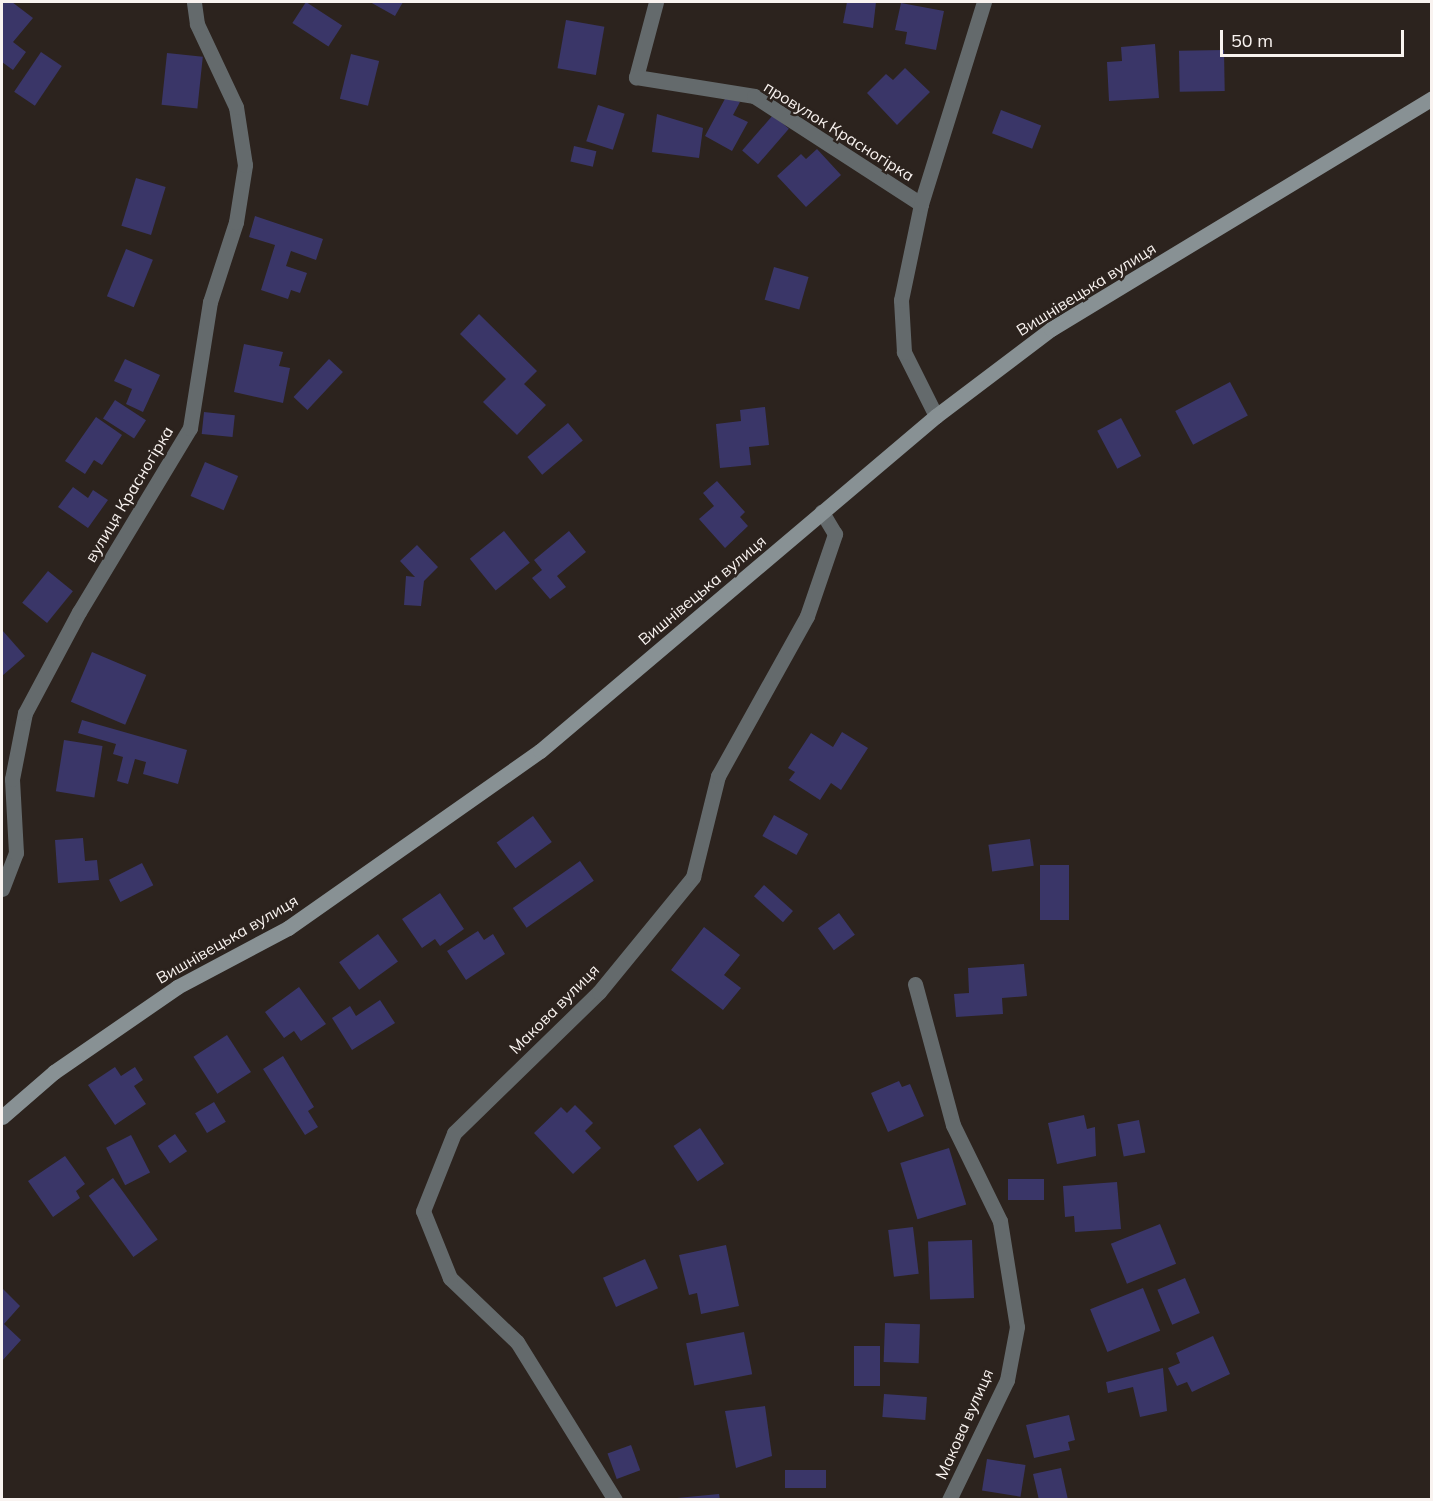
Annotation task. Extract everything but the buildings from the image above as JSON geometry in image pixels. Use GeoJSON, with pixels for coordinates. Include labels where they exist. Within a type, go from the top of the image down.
{"type":"FeatureCollection","features":[{"type":"Feature","properties":{"kind":"main road","name":"Вишнівецька вулиця"},"geometry":{"type":"LineString","coordinates":[[2,1117],[54,1072],[177,987],[288,928],[540,751],[936,416],[1051,329],[1431,98]]}},
{"type":"Feature","properties":{"kind":"street","name":"вулиця Красногірка"},"geometry":{"type":"LineString","coordinates":[[2,889],[16,854],[12,778],[25,714],[79,612],[190,428],[210,302],[236,222],[245,165],[236,107],[197,24],[194,2]]}},
{"type":"Feature","properties":{"kind":"street","name":"провулок Красногірка"},"geometry":{"type":"LineString","coordinates":[[656,2],[636,77],[754,96],[921,204]]}},
{"type":"Feature","properties":{"kind":"street","name":"провулок Красногірка"},"geometry":{"type":"LineString","coordinates":[[936,416],[904,352],[901,300],[921,204],[984,2]]}},
{"type":"Feature","properties":{"kind":"street","name":"Макова вулиця"},"geometry":{"type":"LineString","coordinates":[[615,1500],[517,1342],[450,1278],[423,1211],[454,1133],[599,992],[693,877],[718,776],[807,616],[835,534],[822,512]]}},
{"type":"Feature","properties":{"kind":"street","name":"Макова вулиця"},"geometry":{"type":"LineString","coordinates":[[915,984],[953,1125],[1000,1221],[1017,1327],[1007,1380],[949,1500]]}}]}
